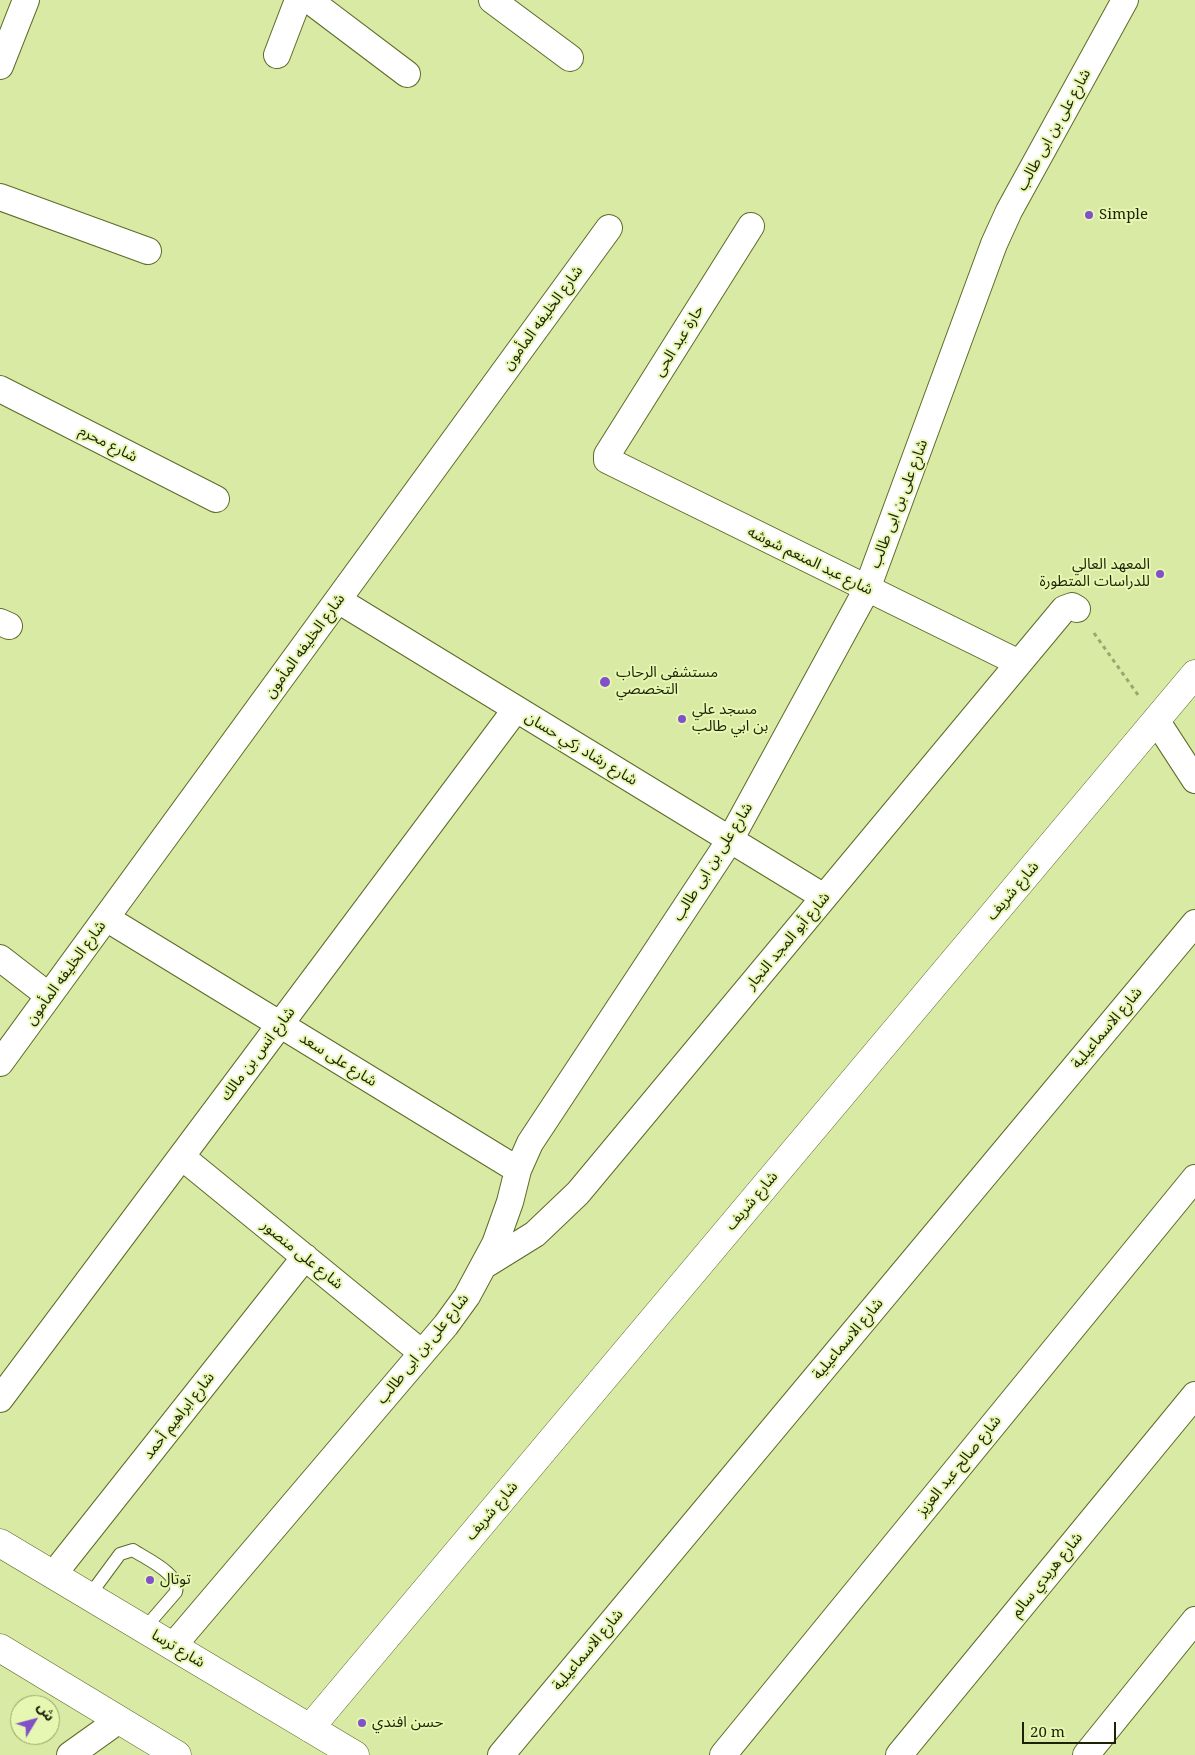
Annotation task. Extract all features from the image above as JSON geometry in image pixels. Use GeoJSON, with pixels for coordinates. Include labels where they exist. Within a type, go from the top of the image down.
{"type":"FeatureCollection","features":[{"type":"Feature","properties":{"kind":"street"},"geometry":{"type":"LineString","coordinates":[[0,66],[26,0]]}},
{"type":"Feature","properties":{"kind":"street"},"geometry":{"type":"LineString","coordinates":[[277,55],[298,0]]}},
{"type":"Feature","properties":{"kind":"street"},"geometry":{"type":"LineString","coordinates":[[309,0],[407,74]]}},
{"type":"Feature","properties":{"kind":"street"},"geometry":{"type":"LineString","coordinates":[[492,0],[570,58]]}},
{"type":"Feature","properties":{"kind":"street","name":"شارع على بن ابى طالب"},"geometry":{"type":"LineString","coordinates":[[173,1646],[446,1325],[485,1265],[503,1223],[518,1170],[537,1130],[730,840],[867,589],[994,244],[1009,212],[1125,0]]}},
{"type":"Feature","properties":{"kind":"street"},"geometry":{"type":"LineString","coordinates":[[0,198],[148,251]]}},
{"type":"Feature","properties":{"kind":"street","name":"حارة عبد الحى"},"geometry":{"type":"LineString","coordinates":[[607,455],[751,226]]}},
{"type":"Feature","properties":{"kind":"street","name":"شارع الخليفه المأمون"},"geometry":{"type":"LineString","coordinates":[[0,1063],[609,228]]}},
{"type":"Feature","properties":{"kind":"street","name":"شارع محرم"},"geometry":{"type":"LineString","coordinates":[[0,389],[216,498]]}},
{"type":"Feature","properties":{"kind":"street","name":"شارع عبد المنعم شوشه"},"geometry":{"type":"LineString","coordinates":[[607,455],[610,463],[1019,663]]}},
{"type":"Feature","properties":{"kind":"street","name":"شارع رشاد زكي حسان"},"geometry":{"type":"LineString","coordinates":[[338,600],[824,897]]}},
{"type":"Feature","properties":{"kind":"street","name":"شارع أبو المجد النجار"},"geometry":{"type":"LineString","coordinates":[[485,1265],[535,1234],[578,1193],[1064,609],[1072,606],[1077,609]]}},
{"type":"Feature","properties":{"kind":"street","name":"شارع شريف"},"geometry":{"type":"LineString","coordinates":[[310,1728],[1195,674]]}},
{"type":"Feature","properties":{"kind":"street","name":"شارع انس بن مالك"},"geometry":{"type":"LineString","coordinates":[[0,1399],[516,709]]}},
{"type":"Feature","properties":{"kind":"street"},"geometry":{"type":"LineString","coordinates":[[1156,720],[1195,780]]}},
{"type":"Feature","properties":{"kind":"street","name":"شارع على سعد"},"geometry":{"type":"LineString","coordinates":[[106,918],[518,1170]]}},
{"type":"Feature","properties":{"kind":"street","name":"شارع الاسماعيلية"},"geometry":{"type":"LineString","coordinates":[[500,1755],[1195,923]]}},
{"type":"Feature","properties":{"kind":"street"},"geometry":{"type":"LineString","coordinates":[[0,958],[49,996]]}},
{"type":"Feature","properties":{"kind":"street","name":"شارع على منصور"},"geometry":{"type":"LineString","coordinates":[[182,1157],[422,1352]]}},
{"type":"Feature","properties":{"kind":"street","name":"شارع صالح عبد العزيز"},"geometry":{"type":"LineString","coordinates":[[723,1755],[1195,1178]]}},
{"type":"Feature","properties":{"kind":"street","name":"شارع ابراهيم أحمد"},"geometry":{"type":"LineString","coordinates":[[53,1575],[305,1257]]}},
{"type":"Feature","properties":{"kind":"street","name":"شارع هريدي سالم"},"geometry":{"type":"LineString","coordinates":[[899,1755],[1195,1396]]}},
{"type":"Feature","properties":{"kind":"street","name":"شارع ترسا"},"geometry":{"type":"LineString","coordinates":[[0,1543],[355,1755]]}},
{"type":"Feature","properties":{"kind":"street"},"geometry":{"type":"LineString","coordinates":[[1086,1755],[1195,1620]]}},
{"type":"Feature","properties":{"kind":"street"},"geometry":{"type":"LineString","coordinates":[[0,1648],[177,1755]]}},
{"type":"Feature","properties":{"kind":"street"},"geometry":{"type":"LineString","coordinates":[[70,1755],[119,1720]]}},
{"type":"Feature","properties":{"kind":"lane"},"geometry":{"type":"LineString","coordinates":[[89,1596],[120,1554],[133,1550],[174,1577],[177,1584],[176,1592],[144,1629]]}},
{"type":"Feature","properties":{"kind":"path"},"geometry":{"type":"LineString","coordinates":[[1077,609],[1156,720]]}},
{"type":"Feature","properties":{"kind":"place","name":"Simple"},"geometry":{"type":"Point","coordinates":[1089,215]}},
{"type":"Feature","properties":{"kind":"place","name":"المعهد العالي للدراسات المتطورة"},"geometry":{"type":"Point","coordinates":[1160,574]}},
{"type":"Feature","properties":{"kind":"place","name":"مستشفى الرحاب التخصصي"},"geometry":{"type":"Point","coordinates":[605,682]}},
{"type":"Feature","properties":{"kind":"place","name":"مسجد علي بن ابي طالب"},"geometry":{"type":"Point","coordinates":[682,719]}},
{"type":"Feature","properties":{"kind":"place","name":"توتال"},"geometry":{"type":"Point","coordinates":[150,1580]}},
{"type":"Feature","properties":{"kind":"place","name":"حسن افندي"},"geometry":{"type":"Point","coordinates":[362,1723]}}]}
